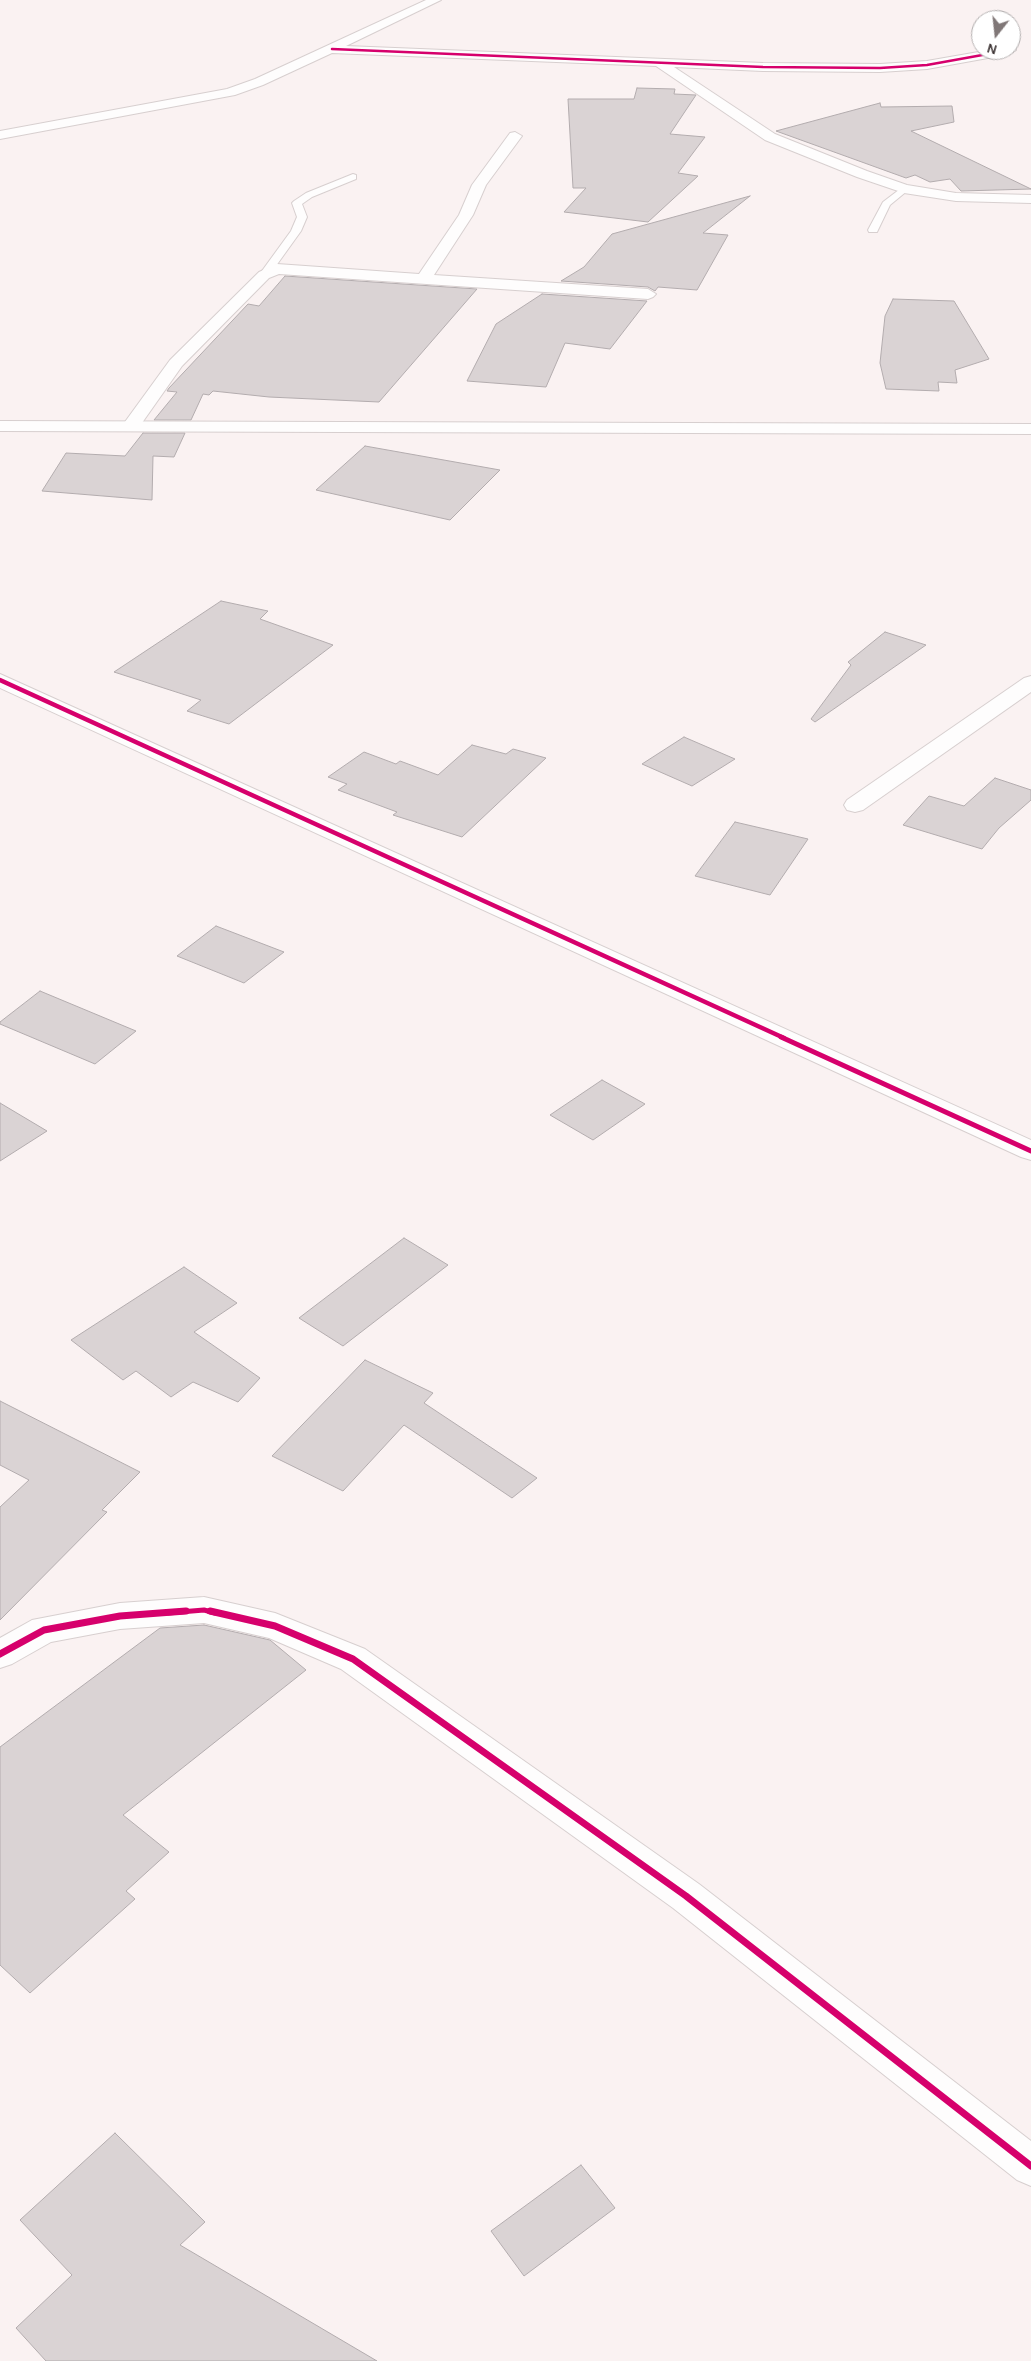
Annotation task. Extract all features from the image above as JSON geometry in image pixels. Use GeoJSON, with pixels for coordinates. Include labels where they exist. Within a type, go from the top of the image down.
{"type":"FeatureCollection","features":[{"type":"Feature","properties":{"kind":"street"},"geometry":{"type":"LineString","coordinates":[[0,136],[89,117],[230,92],[259,82],[435,0]]}},
{"type":"Feature","properties":{"kind":"street"},"geometry":{"type":"LineString","coordinates":[[332,48],[764,68],[880,68],[927,65],[971,57]]}},
{"type":"Feature","properties":{"kind":"street"},"geometry":{"type":"LineString","coordinates":[[661,64],[770,136],[862,174],[904,189],[956,197],[1031,199]]}},
{"type":"Feature","properties":{"kind":"street"},"geometry":{"type":"LineString","coordinates":[[424,278],[466,215],[479,185],[515,136]]}},
{"type":"Feature","properties":{"kind":"street"},"geometry":{"type":"LineString","coordinates":[[131,426],[176,363],[264,274],[277,269],[648,294]]}},
{"type":"Feature","properties":{"kind":"street"},"geometry":{"type":"LineString","coordinates":[[0,426],[1031,429]]}},
{"type":"Feature","properties":{"kind":"street"},"geometry":{"type":"LineString","coordinates":[[0,680],[1031,1151]]}},
{"type":"Feature","properties":{"kind":"street"},"geometry":{"type":"LineString","coordinates":[[855,805],[1031,682]]}},
{"type":"Feature","properties":{"kind":"street"},"geometry":{"type":"LineString","coordinates":[[0,1654],[44,1630],[120,1616],[204,1610],[275,1626],[353,1659],[686,1896],[1031,2166]]}},
{"type":"Feature","properties":{"kind":"lane"},"geometry":{"type":"LineString","coordinates":[[264,274],[299,224],[302,217],[297,203],[309,195],[352,177]]}},
{"type":"Feature","properties":{"kind":"lane"},"geometry":{"type":"LineString","coordinates":[[873,230],[886,204],[904,189]]}},
{"type":"Feature","properties":{"kind":"building"},"geometry":{"type":"Polygon","coordinates":[[[637,88],[675,89],[674,94],[696,95],[670,134],[705,137],[678,173],[698,176],[648,222],[564,212],[586,188],[573,188],[568,99],[634,99],[637,88]]]}},
{"type":"Feature","properties":{"kind":"building"},"geometry":{"type":"Polygon","coordinates":[[[880,103],[881,107],[952,106],[954,122],[911,131],[1031,189],[961,191],[950,179],[930,182],[915,175],[906,178],[776,131],[880,103]]]}},
{"type":"Feature","properties":{"kind":"building"},"geometry":{"type":"Polygon","coordinates":[[[750,196],[703,233],[728,235],[697,290],[658,287],[655,291],[648,287],[561,281],[584,267],[612,234],[750,196]]]}},
{"type":"Feature","properties":{"kind":"building"},"geometry":{"type":"Polygon","coordinates":[[[285,276],[477,289],[379,402],[269,397],[213,391],[209,395],[203,394],[191,420],[154,420],[177,392],[167,391],[169,388],[248,304],[259,306],[285,276]]]}},
{"type":"Feature","properties":{"kind":"building"},"geometry":{"type":"Polygon","coordinates":[[[542,294],[647,301],[610,349],[565,343],[546,387],[467,381],[496,324],[542,294]]]}},
{"type":"Feature","properties":{"kind":"building"},"geometry":{"type":"Polygon","coordinates":[[[893,299],[954,301],[989,359],[955,370],[957,383],[938,382],[939,391],[886,389],[880,363],[885,316],[893,299]]]}},
{"type":"Feature","properties":{"kind":"building"},"geometry":{"type":"Polygon","coordinates":[[[143,433],[185,433],[174,457],[153,456],[152,500],[42,491],[66,453],[125,456],[143,433]]]}},
{"type":"Feature","properties":{"kind":"building"},"geometry":{"type":"Polygon","coordinates":[[[365,446],[500,470],[450,520],[316,490],[365,446]]]}},
{"type":"Feature","properties":{"kind":"building"},"geometry":{"type":"Polygon","coordinates":[[[221,601],[268,611],[260,619],[333,645],[229,724],[187,711],[201,700],[114,672],[221,601]]]}},
{"type":"Feature","properties":{"kind":"building"},"geometry":{"type":"Polygon","coordinates":[[[885,632],[926,645],[815,722],[811,719],[851,665],[848,662],[885,632]]]}},
{"type":"Feature","properties":{"kind":"building"},"geometry":{"type":"Polygon","coordinates":[[[684,737],[735,759],[692,786],[642,764],[684,737]]]}},
{"type":"Feature","properties":{"kind":"building"},"geometry":{"type":"Polygon","coordinates":[[[472,745],[506,754],[513,749],[546,758],[462,837],[393,815],[397,812],[338,790],[347,784],[328,777],[364,752],[396,764],[400,761],[438,775],[472,745]]]}},
{"type":"Feature","properties":{"kind":"building"},"geometry":{"type":"Polygon","coordinates":[[[995,778],[1031,790],[1031,800],[999,828],[982,849],[903,825],[929,796],[964,806],[995,778]]]}},
{"type":"Feature","properties":{"kind":"building"},"geometry":{"type":"Polygon","coordinates":[[[735,822],[808,839],[770,895],[695,876],[735,822]]]}},
{"type":"Feature","properties":{"kind":"building"},"geometry":{"type":"Polygon","coordinates":[[[216,926],[284,952],[244,983],[177,956],[216,926]]]}},
{"type":"Feature","properties":{"kind":"building"},"geometry":{"type":"Polygon","coordinates":[[[40,991],[136,1031],[95,1064],[0,1024],[0,1022],[40,991]]]}},
{"type":"Feature","properties":{"kind":"building"},"geometry":{"type":"Polygon","coordinates":[[[602,1080],[645,1104],[593,1140],[550,1115],[602,1080]]]}},
{"type":"Feature","properties":{"kind":"building"},"geometry":{"type":"Polygon","coordinates":[[[0,1103],[47,1131],[0,1161],[0,1103]]]}},
{"type":"Feature","properties":{"kind":"building"},"geometry":{"type":"Polygon","coordinates":[[[404,1238],[448,1265],[343,1346],[299,1318],[404,1238]]]}},
{"type":"Feature","properties":{"kind":"building"},"geometry":{"type":"Polygon","coordinates":[[[184,1267],[237,1303],[194,1332],[260,1378],[238,1402],[193,1382],[171,1397],[136,1371],[123,1380],[71,1340],[184,1267]]]}},
{"type":"Feature","properties":{"kind":"building"},"geometry":{"type":"Polygon","coordinates":[[[365,1360],[433,1393],[424,1403],[537,1478],[512,1498],[404,1425],[343,1491],[272,1456],[365,1360]]]}},
{"type":"Feature","properties":{"kind":"building"},"geometry":{"type":"Polygon","coordinates":[[[0,1401],[140,1472],[102,1510],[107,1512],[0,1620],[0,1507],[29,1480],[0,1465],[0,1401]]]}},
{"type":"Feature","properties":{"kind":"building"},"geometry":{"type":"Polygon","coordinates":[[[204,1625],[270,1640],[306,1670],[123,1815],[169,1852],[126,1891],[135,1899],[30,1993],[0,1965],[0,1747],[160,1628],[204,1625]]]}},
{"type":"Feature","properties":{"kind":"building"},"geometry":{"type":"Polygon","coordinates":[[[115,2133],[205,2222],[180,2245],[377,2361],[46,2361],[16,2328],[72,2275],[20,2220],[115,2133]]]}},
{"type":"Feature","properties":{"kind":"building"},"geometry":{"type":"Polygon","coordinates":[[[581,2165],[615,2208],[524,2276],[491,2231],[581,2165]]]}},
{"type":"Feature","properties":{"kind":"cycle path"},"geometry":{"type":"LineString","coordinates":[[332,49],[763,67],[880,68],[927,65],[971,57]]}},
{"type":"Feature","properties":{"kind":"cycle path"},"geometry":{"type":"LineString","coordinates":[[0,680],[1031,1151]]}},
{"type":"Feature","properties":{"kind":"cycle path"},"geometry":{"type":"LineString","coordinates":[[0,1654],[44,1630],[120,1616],[204,1610],[275,1626],[353,1659],[686,1896],[1031,2166]]}}]}
